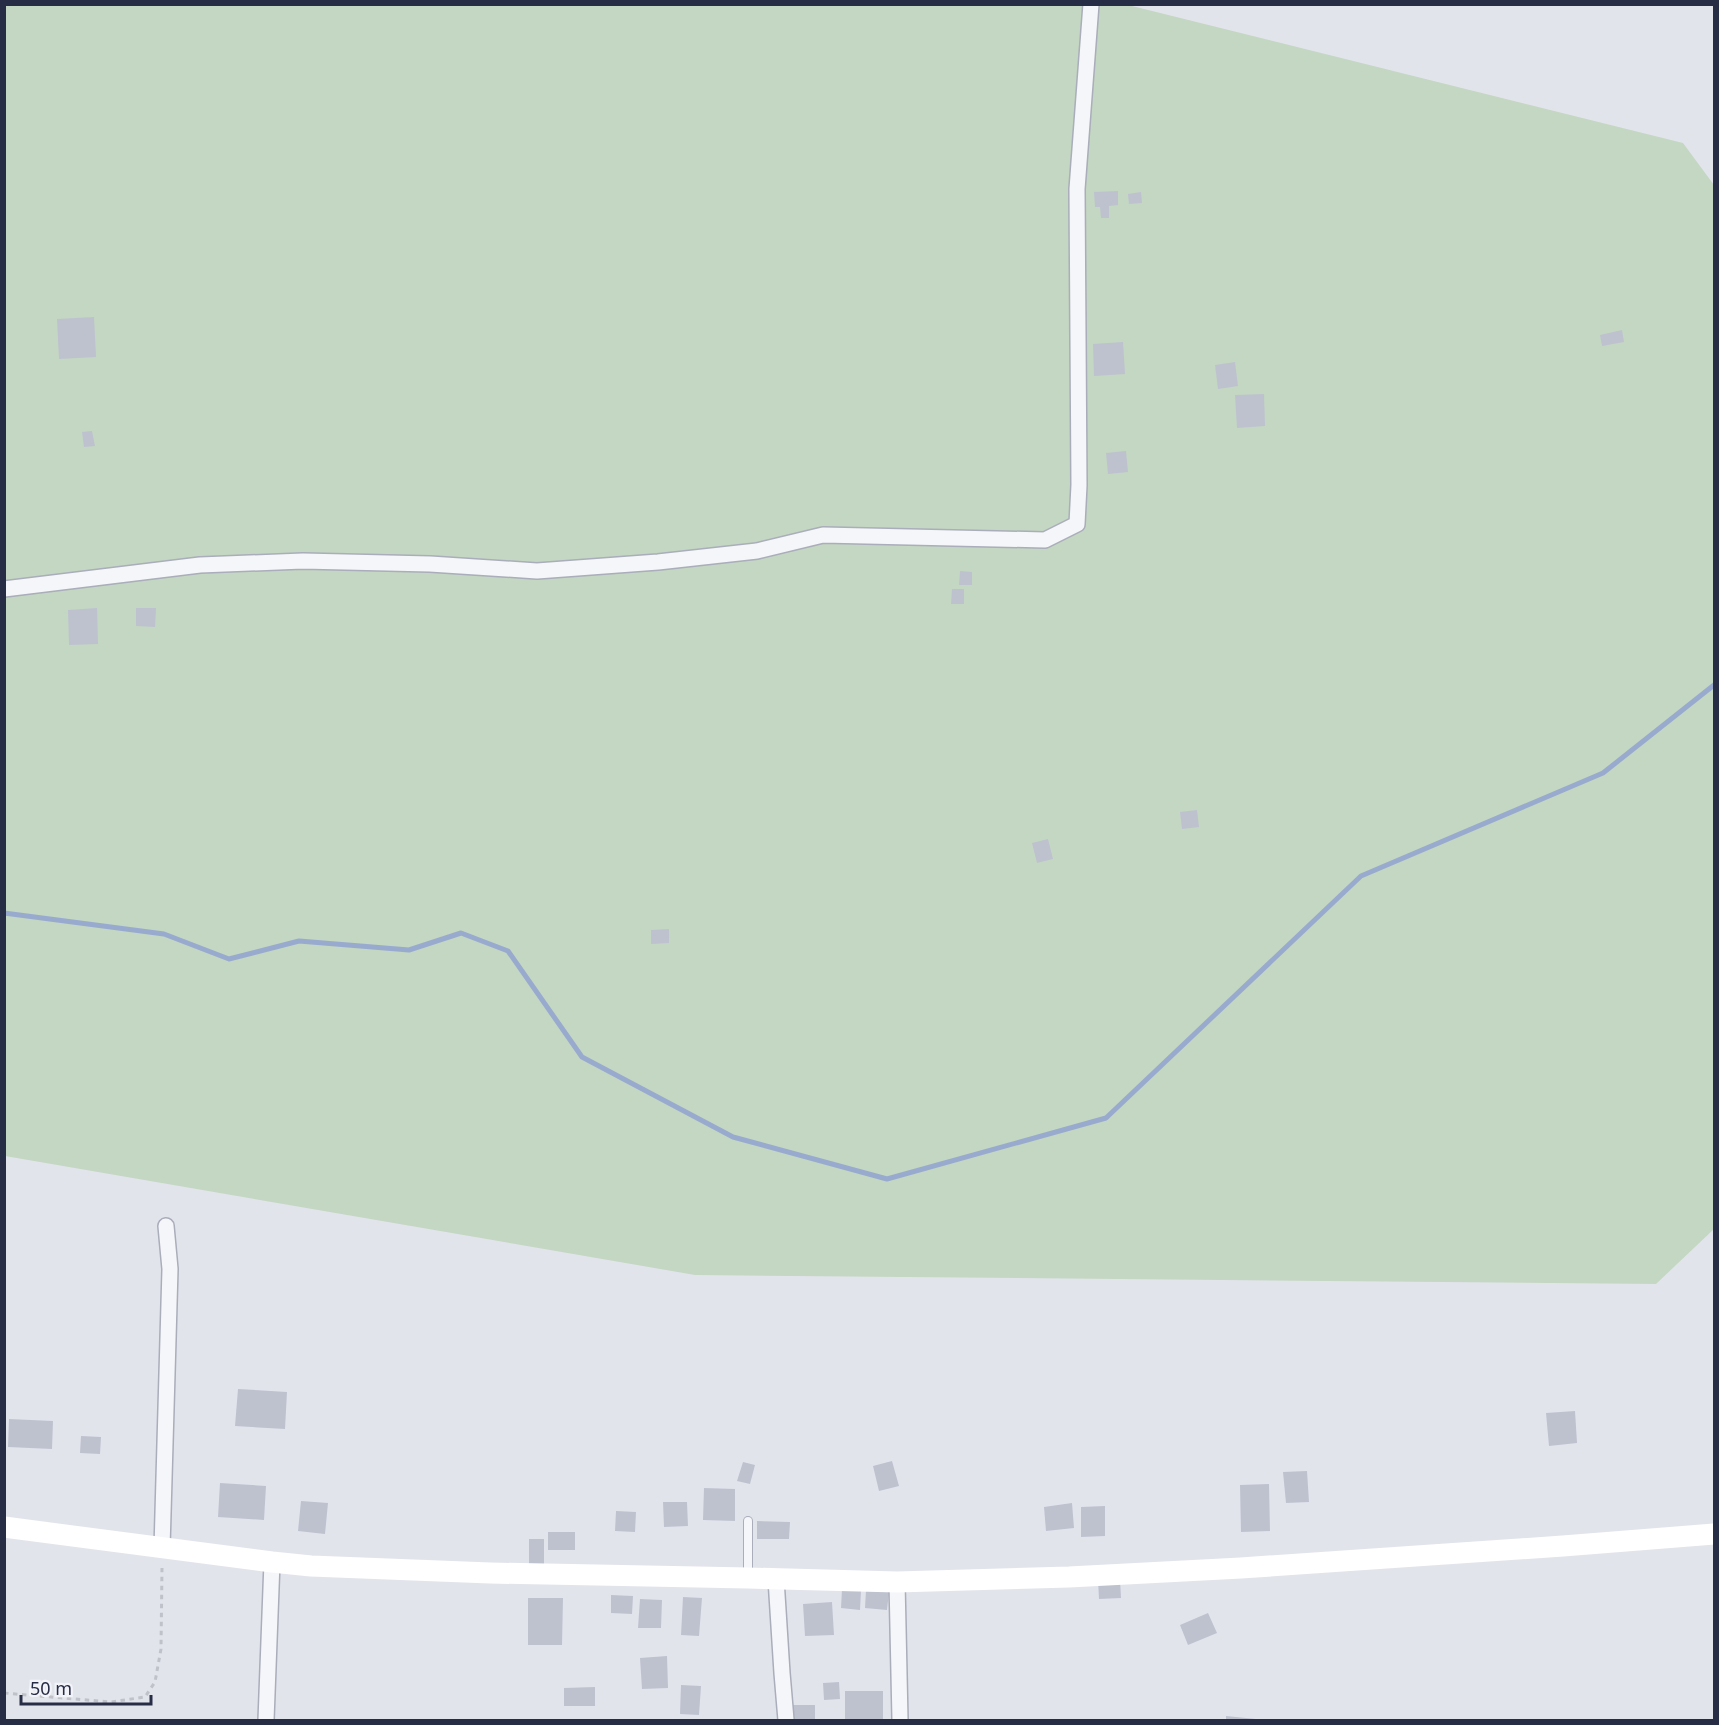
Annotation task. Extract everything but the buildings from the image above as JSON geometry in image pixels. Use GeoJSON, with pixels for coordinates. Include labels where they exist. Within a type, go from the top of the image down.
{"type":"FeatureCollection","features":[{"type":"Feature","properties":{"kind":"street"},"geometry":{"type":"LineString","coordinates":[[4,589],[200,565],[291,562],[430,564],[537,571],[658,562],[757,551],[823,535],[1045,540],[1077,524],[1079,485],[1077,189],[1092,4]]}},
{"type":"Feature","properties":{"kind":"street"},"geometry":{"type":"LineString","coordinates":[[162,1548],[170,1269],[166,1226]]}},
{"type":"Feature","properties":{"kind":"street"},"geometry":{"type":"LineString","coordinates":[[4,1527],[311,1566],[490,1574],[897,1582],[1069,1577],[1241,1568],[1714,1534]]}},
{"type":"Feature","properties":{"kind":"street"},"geometry":{"type":"LineString","coordinates":[[266,1720],[272,1562]]}},
{"type":"Feature","properties":{"kind":"street"},"geometry":{"type":"LineString","coordinates":[[777,1579],[786,1720]]}},
{"type":"Feature","properties":{"kind":"street"},"geometry":{"type":"LineString","coordinates":[[897,1582],[900,1720]]}},
{"type":"Feature","properties":{"kind":"lane"},"geometry":{"type":"LineString","coordinates":[[748,1521],[748,1578]]}},
{"type":"Feature","properties":{"kind":"path"},"geometry":{"type":"LineString","coordinates":[[4,1694],[111,1702],[145,1697],[155,1682],[161,1649],[162,1548]]}},
{"type":"Feature","properties":{"kind":"green space"},"geometry":{"type":"Polygon","coordinates":[[[4,5],[1128,5],[1683,143],[1714,185],[1714,1229],[1656,1284],[695,1275],[5,1156],[4,5]]]}},
{"type":"Feature","properties":{"kind":"waterway"},"geometry":{"type":"LineString","coordinates":[[4,913],[164,934],[229,959],[299,941],[409,950],[461,933],[508,951],[582,1057],[733,1137],[887,1179],[1106,1118],[1361,876],[1603,773],[1714,685]]}}]}
